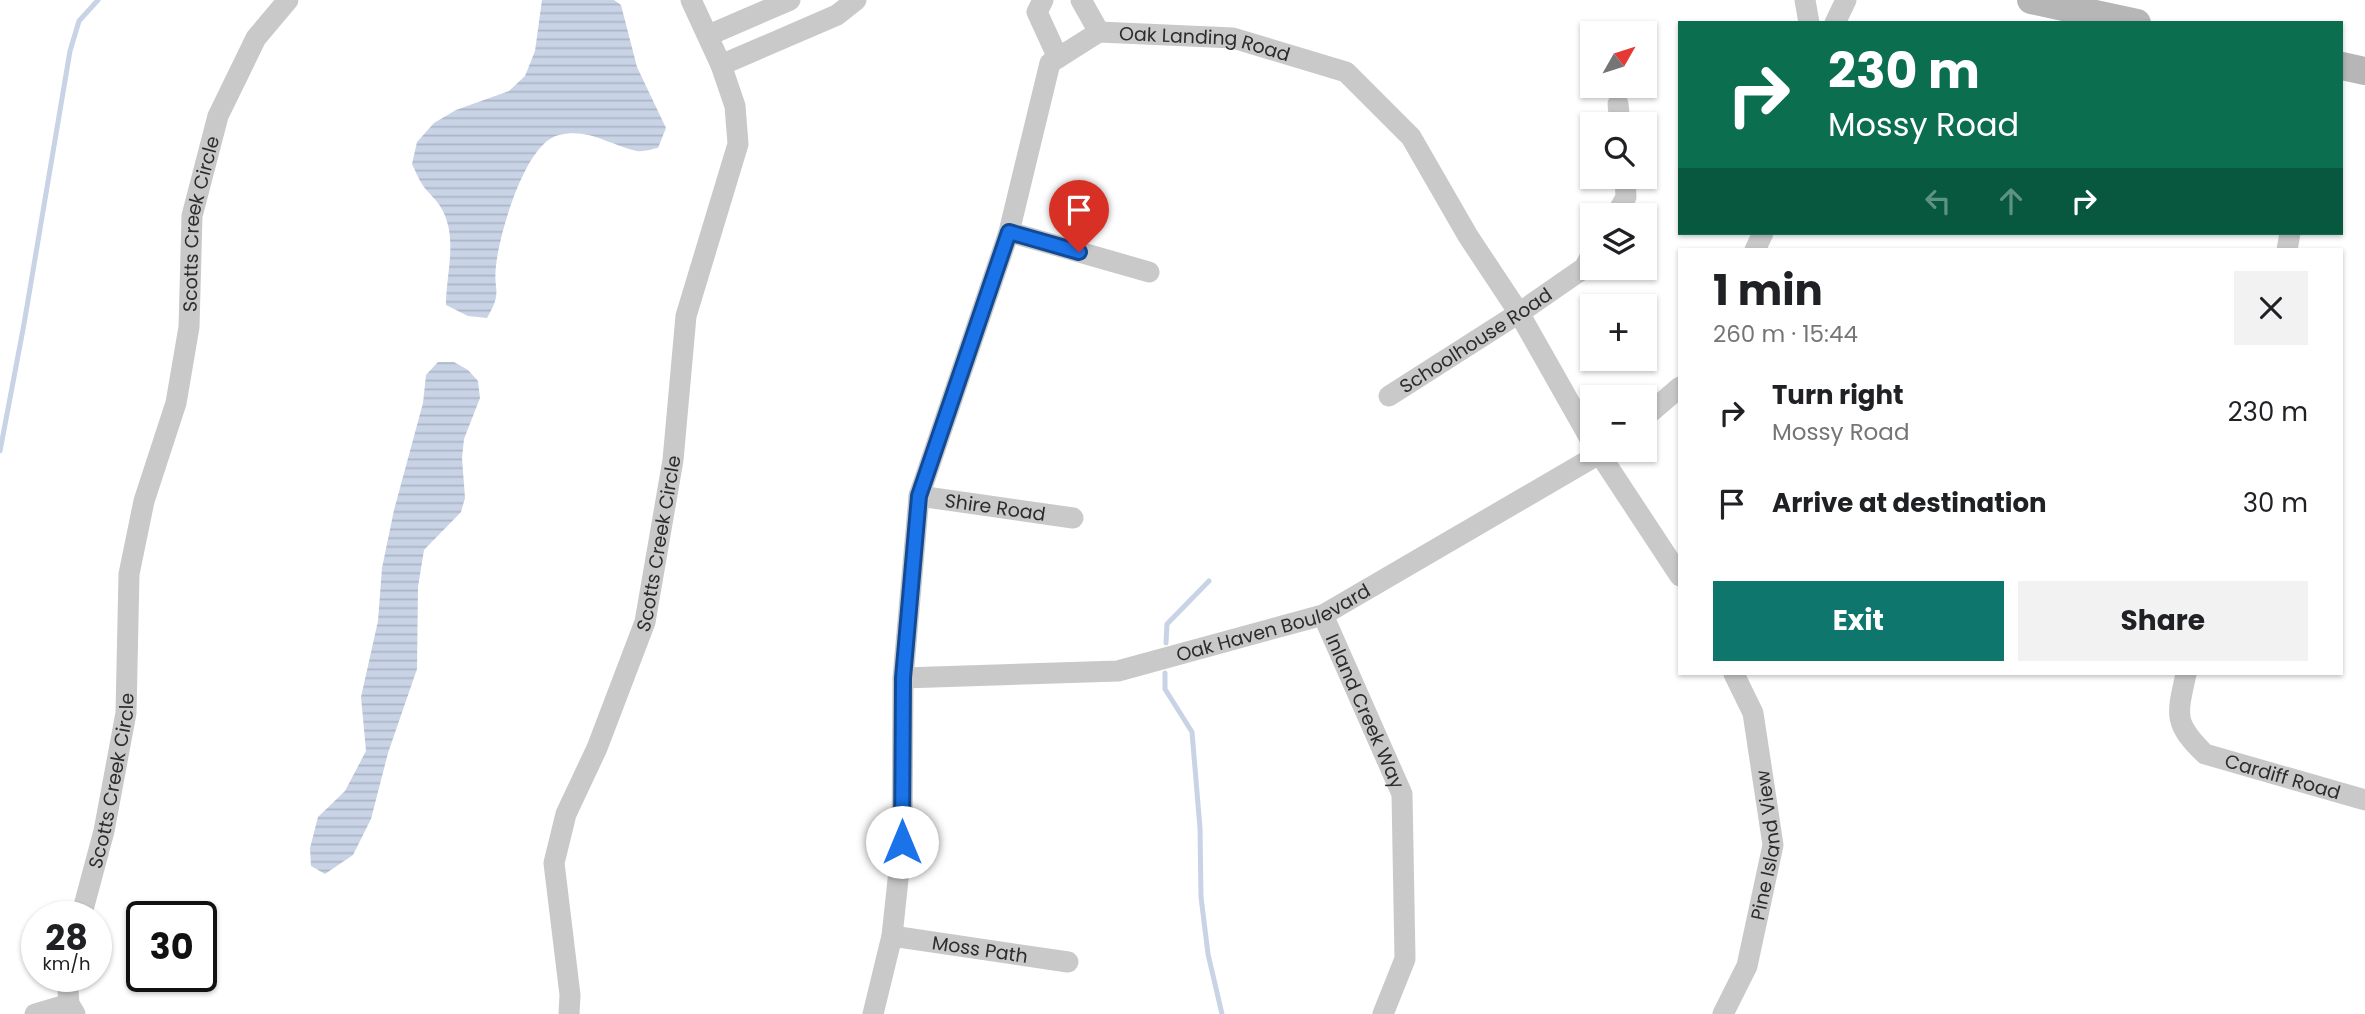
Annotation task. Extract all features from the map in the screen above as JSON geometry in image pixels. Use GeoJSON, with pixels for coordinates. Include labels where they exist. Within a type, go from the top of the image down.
{"type":"FeatureCollection","features":[{"type":"Feature","properties":{"kind":"main road"},"geometry":{"type":"LineString","coordinates":[[2031,0],[2128,21]]}},
{"type":"Feature","properties":{"kind":"main road"},"geometry":{"type":"LineString","coordinates":[[2343,66],[2365,71]]}},
{"type":"Feature","properties":{"kind":"street","name":"Scotts Creek Circle"},"geometry":{"type":"LineString","coordinates":[[85,901],[104,831],[126,713],[129,574],[144,500],[176,403],[189,327],[192,216],[218,116],[256,38],[288,0]]}},
{"type":"Feature","properties":{"kind":"street","name":"Scotts Creek Circle"},"geometry":{"type":"LineString","coordinates":[[569,1014],[570,995],[554,863],[566,814],[597,747],[645,622],[673,460],[686,316],[738,144],[735,106],[709,35],[691,0]]}},
{"type":"Feature","properties":{"kind":"street"},"geometry":{"type":"LineString","coordinates":[[709,35],[790,0]]}},
{"type":"Feature","properties":{"kind":"street"},"geometry":{"type":"LineString","coordinates":[[721,65],[838,15],[856,0]]}},
{"type":"Feature","properties":{"kind":"street"},"geometry":{"type":"LineString","coordinates":[[873,1014],[892,936],[902,842],[903,678],[919,496],[1009,232],[1050,63],[1058,58],[1037,12],[1043,0]]}},
{"type":"Feature","properties":{"kind":"street"},"geometry":{"type":"LineString","coordinates":[[1081,0],[1099,32]]}},
{"type":"Feature","properties":{"kind":"street"},"geometry":{"type":"LineString","coordinates":[[1805,0],[1809,21]]}},
{"type":"Feature","properties":{"kind":"street"},"geometry":{"type":"LineString","coordinates":[[1836,21],[1846,0]]}},
{"type":"Feature","properties":{"kind":"street","name":"Oak Landing Road"},"geometry":{"type":"LineString","coordinates":[[1058,58],[1099,32],[1233,38],[1346,72],[1411,137],[1468,236],[1519,313],[1580,417]]}},
{"type":"Feature","properties":{"kind":"street"},"geometry":{"type":"LineString","coordinates":[[1009,232],[1149,272]]}},
{"type":"Feature","properties":{"kind":"street","name":"Schoolhouse Road"},"geometry":{"type":"LineString","coordinates":[[1388,396],[1580,271]]}},
{"type":"Feature","properties":{"kind":"street"},"geometry":{"type":"LineString","coordinates":[[1657,407],[1678,389]]}},
{"type":"Feature","properties":{"kind":"street","name":"Oak Haven Boulevard"},"geometry":{"type":"LineString","coordinates":[[903,678],[1118,671],[1323,615],[1580,460]]}},
{"type":"Feature","properties":{"kind":"street"},"geometry":{"type":"LineString","coordinates":[[1607,462],[1678,573]]}},
{"type":"Feature","properties":{"kind":"street","name":"Shire Road"},"geometry":{"type":"LineString","coordinates":[[919,496],[1073,518]]}},
{"type":"Feature","properties":{"kind":"street","name":"Inland Creek Way"},"geometry":{"type":"LineString","coordinates":[[1323,615],[1402,794],[1405,959],[1382,1014]]}},
{"type":"Feature","properties":{"kind":"street","name":"Pine Island View"},"geometry":{"type":"LineString","coordinates":[[1723,1014],[1747,966],[1773,845],[1753,713],[1734,675]]}},
{"type":"Feature","properties":{"kind":"street","name":"Cardiff Road"},"geometry":{"type":"LineString","coordinates":[[2186,675],[2179,705],[2180,723],[2188,738],[2205,754],[2365,800]]}},
{"type":"Feature","properties":{"kind":"street","name":"Moss Path"},"geometry":{"type":"LineString","coordinates":[[892,936],[1068,962]]}},
{"type":"Feature","properties":{"kind":"street"},"geometry":{"type":"LineString","coordinates":[[35,1014],[72,1009]]}},
{"type":"Feature","properties":{"kind":"water"},"geometry":{"type":"Polygon","coordinates":[[[542,0],[614,0],[621,5],[637,67],[666,128],[658,148],[642,151],[580,134],[559,135],[547,141],[525,171],[508,213],[498,252],[496,297],[492,309],[487,318],[468,316],[446,305],[449,229],[440,206],[422,184],[412,164],[417,142],[434,123],[456,110],[509,91],[525,76],[535,51],[542,0]]]}},
{"type":"Feature","properties":{"kind":"water"},"geometry":{"type":"Polygon","coordinates":[[[438,362],[454,362],[468,370],[478,381],[480,398],[464,439],[462,458],[465,498],[461,512],[424,550],[418,587],[417,669],[388,753],[371,819],[353,855],[325,874],[311,866],[310,848],[318,817],[345,791],[366,751],[361,697],[378,621],[382,568],[394,510],[423,403],[426,375],[438,362]]]}},
{"type":"Feature","properties":{"kind":"waterway"},"geometry":{"type":"LineString","coordinates":[[0,451],[70,51],[79,21],[98,0]]}},
{"type":"Feature","properties":{"kind":"waterway"},"geometry":{"type":"LineString","coordinates":[[1166,643],[1167,624],[1209,581]]}},
{"type":"Feature","properties":{"kind":"waterway"},"geometry":{"type":"LineString","coordinates":[[1165,673],[1165,689],[1192,732],[1200,828],[1201,897],[1208,954],[1222,1014]]}},
{"type":"Feature","properties":{"kind":"route"},"geometry":{"type":"LineString","coordinates":[[902,842],[903,678],[919,496],[1009,232],[1079,252]]}}]}
